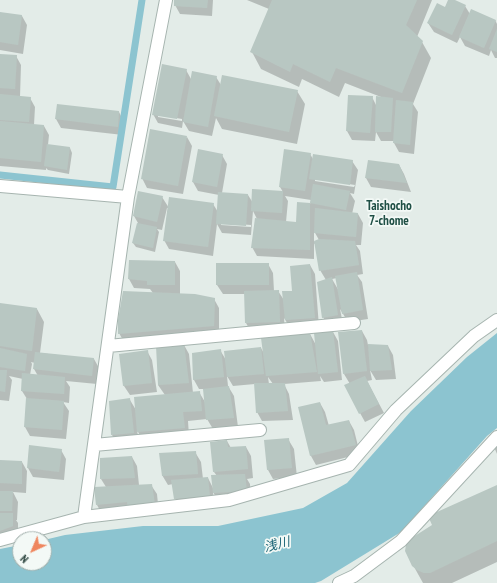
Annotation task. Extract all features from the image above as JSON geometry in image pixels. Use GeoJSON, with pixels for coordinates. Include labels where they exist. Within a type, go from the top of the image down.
{"type":"FeatureCollection","features":[{"type":"Feature","properties":{"kind":"street"},"geometry":{"type":"LineString","coordinates":[[84,517],[128,197],[166,0]]}},
{"type":"Feature","properties":{"kind":"street"},"geometry":{"type":"LineString","coordinates":[[0,186],[128,197]]}},
{"type":"Feature","properties":{"kind":"street"},"geometry":{"type":"LineString","coordinates":[[0,540],[84,517],[229,500],[349,465],[396,410],[474,336],[497,320]]}},
{"type":"Feature","properties":{"kind":"street"},"geometry":{"type":"LineString","coordinates":[[108,346],[354,323]]}},
{"type":"Feature","properties":{"kind":"street"},"geometry":{"type":"LineString","coordinates":[[94,444],[260,430]]}},
{"type":"Feature","properties":{"kind":"street"},"geometry":{"type":"LineString","coordinates":[[339,583],[354,576],[401,541],[497,437]]}},
{"type":"Feature","properties":{"kind":"water","name":"浅川"},"geometry":{"type":"Polygon","coordinates":[[[497,333],[497,428],[487,436],[401,532],[321,581],[315,583],[0,583],[0,549],[12,547],[12,571],[52,571],[52,538],[65,535],[143,526],[218,526],[303,508],[347,483],[411,411],[467,357],[497,333]]]}},
{"type":"Feature","properties":{"kind":"building"},"geometry":{"type":"Polygon","coordinates":[[[174,0],[208,0],[207,8],[174,6],[174,0]]]}},
{"type":"Feature","properties":{"kind":"building"},"geometry":{"type":"Polygon","coordinates":[[[272,0],[417,0],[406,25],[423,41],[402,93],[336,68],[330,82],[293,64],[290,72],[250,52],[272,0]]]}},
{"type":"Feature","properties":{"kind":"building"},"geometry":{"type":"Polygon","coordinates":[[[448,0],[455,0],[466,5],[452,35],[427,23],[437,3],[445,7],[448,0]]]}},
{"type":"Feature","properties":{"kind":"building"},"geometry":{"type":"Polygon","coordinates":[[[471,9],[496,20],[484,48],[459,37],[471,9]]]}},
{"type":"Feature","properties":{"kind":"building"},"geometry":{"type":"Polygon","coordinates":[[[0,12],[22,15],[18,45],[0,42],[0,12]]]}},
{"type":"Feature","properties":{"kind":"building"},"geometry":{"type":"Polygon","coordinates":[[[497,29],[497,52],[489,49],[497,29]]]}},
{"type":"Feature","properties":{"kind":"building"},"geometry":{"type":"Polygon","coordinates":[[[0,54],[17,55],[15,89],[0,88],[0,54]]]}},
{"type":"Feature","properties":{"kind":"building"},"geometry":{"type":"Polygon","coordinates":[[[162,64],[187,69],[177,119],[152,115],[162,64]]]}},
{"type":"Feature","properties":{"kind":"building"},"geometry":{"type":"Polygon","coordinates":[[[192,71],[217,76],[208,127],[183,122],[192,71]]]}},
{"type":"Feature","properties":{"kind":"building"},"geometry":{"type":"Polygon","coordinates":[[[222,75],[298,90],[289,132],[214,116],[222,75]]]}},
{"type":"Feature","properties":{"kind":"building"},"geometry":{"type":"Polygon","coordinates":[[[0,94],[31,97],[29,122],[0,120],[0,94]]]}},
{"type":"Feature","properties":{"kind":"building"},"geometry":{"type":"Polygon","coordinates":[[[348,95],[373,96],[370,133],[346,131],[348,95]]]}},
{"type":"Feature","properties":{"kind":"building"},"geometry":{"type":"Polygon","coordinates":[[[376,96],[393,98],[391,132],[375,132],[376,96]]]}},
{"type":"Feature","properties":{"kind":"building"},"geometry":{"type":"Polygon","coordinates":[[[396,100],[413,102],[410,145],[393,143],[396,100]]]}},
{"type":"Feature","properties":{"kind":"building"},"geometry":{"type":"Polygon","coordinates":[[[57,104],[119,111],[118,127],[55,119],[57,104]]]}},
{"type":"Feature","properties":{"kind":"building"},"geometry":{"type":"Polygon","coordinates":[[[0,121],[44,125],[41,162],[0,158],[0,121]]]}},
{"type":"Feature","properties":{"kind":"building"},"geometry":{"type":"Polygon","coordinates":[[[150,129],[187,136],[178,186],[141,179],[150,129]]]}},
{"type":"Feature","properties":{"kind":"building"},"geometry":{"type":"Polygon","coordinates":[[[47,144],[70,147],[67,170],[44,166],[47,144]]]}},
{"type":"Feature","properties":{"kind":"building"},"geometry":{"type":"Polygon","coordinates":[[[198,149],[223,154],[217,187],[192,182],[198,149]]]}},
{"type":"Feature","properties":{"kind":"building"},"geometry":{"type":"Polygon","coordinates":[[[284,149],[311,153],[305,191],[279,187],[284,149]]]}},
{"type":"Feature","properties":{"kind":"building"},"geometry":{"type":"Polygon","coordinates":[[[313,154],[353,160],[350,185],[309,179],[313,154]]]}},
{"type":"Feature","properties":{"kind":"building"},"geometry":{"type":"Polygon","coordinates":[[[368,160],[399,164],[407,183],[365,178],[368,160]]]}},
{"type":"Feature","properties":{"kind":"building"},"geometry":{"type":"Polygon","coordinates":[[[313,184],[350,191],[346,210],[310,203],[313,184]]]}},
{"type":"Feature","properties":{"kind":"building"},"geometry":{"type":"Polygon","coordinates":[[[252,189],[283,191],[282,213],[251,211],[252,189]]]}},
{"type":"Feature","properties":{"kind":"building"},"geometry":{"type":"Polygon","coordinates":[[[138,191],[163,196],[157,222],[133,216],[138,191]]]}},
{"type":"Feature","properties":{"kind":"building"},"geometry":{"type":"Polygon","coordinates":[[[218,192],[248,194],[246,226],[216,224],[218,192]]]}},
{"type":"Feature","properties":{"kind":"building"},"geometry":{"type":"Polygon","coordinates":[[[169,197],[214,203],[208,247],[163,241],[169,197]]]}},
{"type":"Feature","properties":{"kind":"building"},"geometry":{"type":"Polygon","coordinates":[[[297,202],[310,203],[310,250],[251,248],[255,218],[296,222],[297,202]]]}},
{"type":"Feature","properties":{"kind":"building"},"geometry":{"type":"Polygon","coordinates":[[[315,208],[358,213],[356,237],[314,233],[315,208]]]}},
{"type":"Feature","properties":{"kind":"building"},"geometry":{"type":"Polygon","coordinates":[[[137,223],[157,227],[153,248],[132,243],[137,223]]]}},
{"type":"Feature","properties":{"kind":"building"},"geometry":{"type":"Polygon","coordinates":[[[319,239],[355,241],[359,265],[319,271],[314,241],[319,239]]]}},
{"type":"Feature","properties":{"kind":"building"},"geometry":{"type":"Polygon","coordinates":[[[129,260],[175,261],[175,285],[147,285],[147,281],[128,279],[129,260]]]}},
{"type":"Feature","properties":{"kind":"building"},"geometry":{"type":"Polygon","coordinates":[[[216,263],[269,263],[269,285],[216,285],[216,263]]]}},
{"type":"Feature","properties":{"kind":"building"},"geometry":{"type":"Polygon","coordinates":[[[310,264],[315,318],[285,320],[282,291],[292,291],[290,266],[310,264]]]}},
{"type":"Feature","properties":{"kind":"building"},"geometry":{"type":"Polygon","coordinates":[[[357,272],[363,310],[342,314],[335,276],[357,272]]]}},
{"type":"Feature","properties":{"kind":"building"},"geometry":{"type":"Polygon","coordinates":[[[332,277],[338,315],[322,318],[317,282],[332,277]]]}},
{"type":"Feature","properties":{"kind":"building"},"geometry":{"type":"Polygon","coordinates":[[[279,290],[280,322],[245,323],[244,291],[279,290]]]}},
{"type":"Feature","properties":{"kind":"building"},"geometry":{"type":"Polygon","coordinates":[[[123,291],[195,294],[215,298],[214,326],[118,334],[118,320],[123,291]]]}},
{"type":"Feature","properties":{"kind":"building"},"geometry":{"type":"Polygon","coordinates":[[[0,303],[37,308],[32,351],[0,346],[0,303]]]}},
{"type":"Feature","properties":{"kind":"building"},"geometry":{"type":"Polygon","coordinates":[[[362,330],[367,371],[343,374],[338,332],[362,330]]]}},
{"type":"Feature","properties":{"kind":"building"},"geometry":{"type":"Polygon","coordinates":[[[333,331],[338,372],[318,374],[314,333],[333,331]]]}},
{"type":"Feature","properties":{"kind":"building"},"geometry":{"type":"Polygon","coordinates":[[[310,333],[317,372],[266,376],[261,338],[310,333]]]}},
{"type":"Feature","properties":{"kind":"building"},"geometry":{"type":"Polygon","coordinates":[[[184,344],[189,383],[158,385],[156,346],[184,344]]]}},
{"type":"Feature","properties":{"kind":"building"},"geometry":{"type":"Polygon","coordinates":[[[368,344],[388,345],[392,370],[370,371],[368,344]]]}},
{"type":"Feature","properties":{"kind":"building"},"geometry":{"type":"Polygon","coordinates":[[[261,347],[264,374],[227,377],[224,351],[261,347]]]}},
{"type":"Feature","properties":{"kind":"building"},"geometry":{"type":"Polygon","coordinates":[[[0,348],[27,354],[25,371],[0,367],[0,348]]]}},
{"type":"Feature","properties":{"kind":"building"},"geometry":{"type":"Polygon","coordinates":[[[221,349],[224,377],[193,380],[192,353],[221,349]]]}},
{"type":"Feature","properties":{"kind":"building"},"geometry":{"type":"Polygon","coordinates":[[[148,350],[152,383],[123,386],[119,354],[148,350]]]}},
{"type":"Feature","properties":{"kind":"building"},"geometry":{"type":"Polygon","coordinates":[[[35,352],[94,358],[92,376],[33,369],[35,352]]]}},
{"type":"Feature","properties":{"kind":"building"},"geometry":{"type":"Polygon","coordinates":[[[0,370],[7,370],[5,392],[0,391],[0,370]]]}},
{"type":"Feature","properties":{"kind":"building"},"geometry":{"type":"Polygon","coordinates":[[[22,373],[65,377],[64,394],[21,391],[22,373]]]}},
{"type":"Feature","properties":{"kind":"building"},"geometry":{"type":"Polygon","coordinates":[[[365,376],[379,404],[359,414],[344,385],[365,376]]]}},
{"type":"Feature","properties":{"kind":"building"},"geometry":{"type":"Polygon","coordinates":[[[254,383],[285,383],[288,411],[256,413],[254,383]]]}},
{"type":"Feature","properties":{"kind":"building"},"geometry":{"type":"Polygon","coordinates":[[[229,386],[234,418],[206,420],[203,389],[229,386]]]}},
{"type":"Feature","properties":{"kind":"building"},"geometry":{"type":"Polygon","coordinates":[[[200,391],[202,411],[183,412],[185,428],[137,432],[134,397],[200,391]]]}},
{"type":"Feature","properties":{"kind":"building"},"geometry":{"type":"Polygon","coordinates":[[[26,398],[64,401],[62,430],[24,427],[26,398]]]}},
{"type":"Feature","properties":{"kind":"building"},"geometry":{"type":"Polygon","coordinates":[[[130,398],[134,433],[111,435],[109,401],[130,398]]]}},
{"type":"Feature","properties":{"kind":"building"},"geometry":{"type":"Polygon","coordinates":[[[320,402],[326,425],[349,420],[356,445],[310,456],[298,407],[320,402]]]}},
{"type":"Feature","properties":{"kind":"building"},"geometry":{"type":"Polygon","coordinates":[[[289,438],[292,468],[267,470],[264,440],[289,438]]]}},
{"type":"Feature","properties":{"kind":"building"},"geometry":{"type":"Polygon","coordinates":[[[227,440],[228,447],[246,446],[248,469],[213,472],[210,442],[227,440]]]}},
{"type":"Feature","properties":{"kind":"building"},"geometry":{"type":"Polygon","coordinates":[[[29,445],[62,449],[59,472],[27,468],[29,445]]]}},
{"type":"Feature","properties":{"kind":"building"},"geometry":{"type":"Polygon","coordinates":[[[196,451],[198,474],[162,476],[159,453],[196,451]]]}},
{"type":"Feature","properties":{"kind":"building"},"geometry":{"type":"Polygon","coordinates":[[[132,456],[135,478],[100,479],[100,458],[132,456]]]}},
{"type":"Feature","properties":{"kind":"building"},"geometry":{"type":"Polygon","coordinates":[[[0,460],[22,461],[22,484],[0,483],[0,460]]]}},
{"type":"Feature","properties":{"kind":"building"},"geometry":{"type":"Polygon","coordinates":[[[245,474],[247,491],[213,493],[211,475],[245,474]]]}},
{"type":"Feature","properties":{"kind":"building"},"geometry":{"type":"Polygon","coordinates":[[[208,477],[210,496],[174,499],[171,480],[208,477]]]}},
{"type":"Feature","properties":{"kind":"building"},"geometry":{"type":"Polygon","coordinates":[[[152,484],[155,505],[128,508],[127,502],[96,505],[94,487],[152,484]]]}},
{"type":"Feature","properties":{"kind":"building"},"geometry":{"type":"Polygon","coordinates":[[[497,485],[497,541],[430,573],[424,573],[412,566],[405,551],[406,545],[410,539],[432,525],[428,516],[497,485]]]}},
{"type":"Feature","properties":{"kind":"building"},"geometry":{"type":"Polygon","coordinates":[[[0,491],[13,491],[12,511],[0,511],[0,491]]]}},
{"type":"Feature","properties":{"kind":"building"},"geometry":{"type":"Polygon","coordinates":[[[0,513],[13,513],[13,526],[0,531],[0,513]]]}},
{"type":"Feature","properties":{"kind":"waterway"},"geometry":{"type":"LineString","coordinates":[[0,175],[113,187],[142,0]]}},
{"type":"Feature","properties":{"kind":"district","name":"Taishocho 7-chome"},"geometry":{"type":"Point","coordinates":[389,214]}}]}
